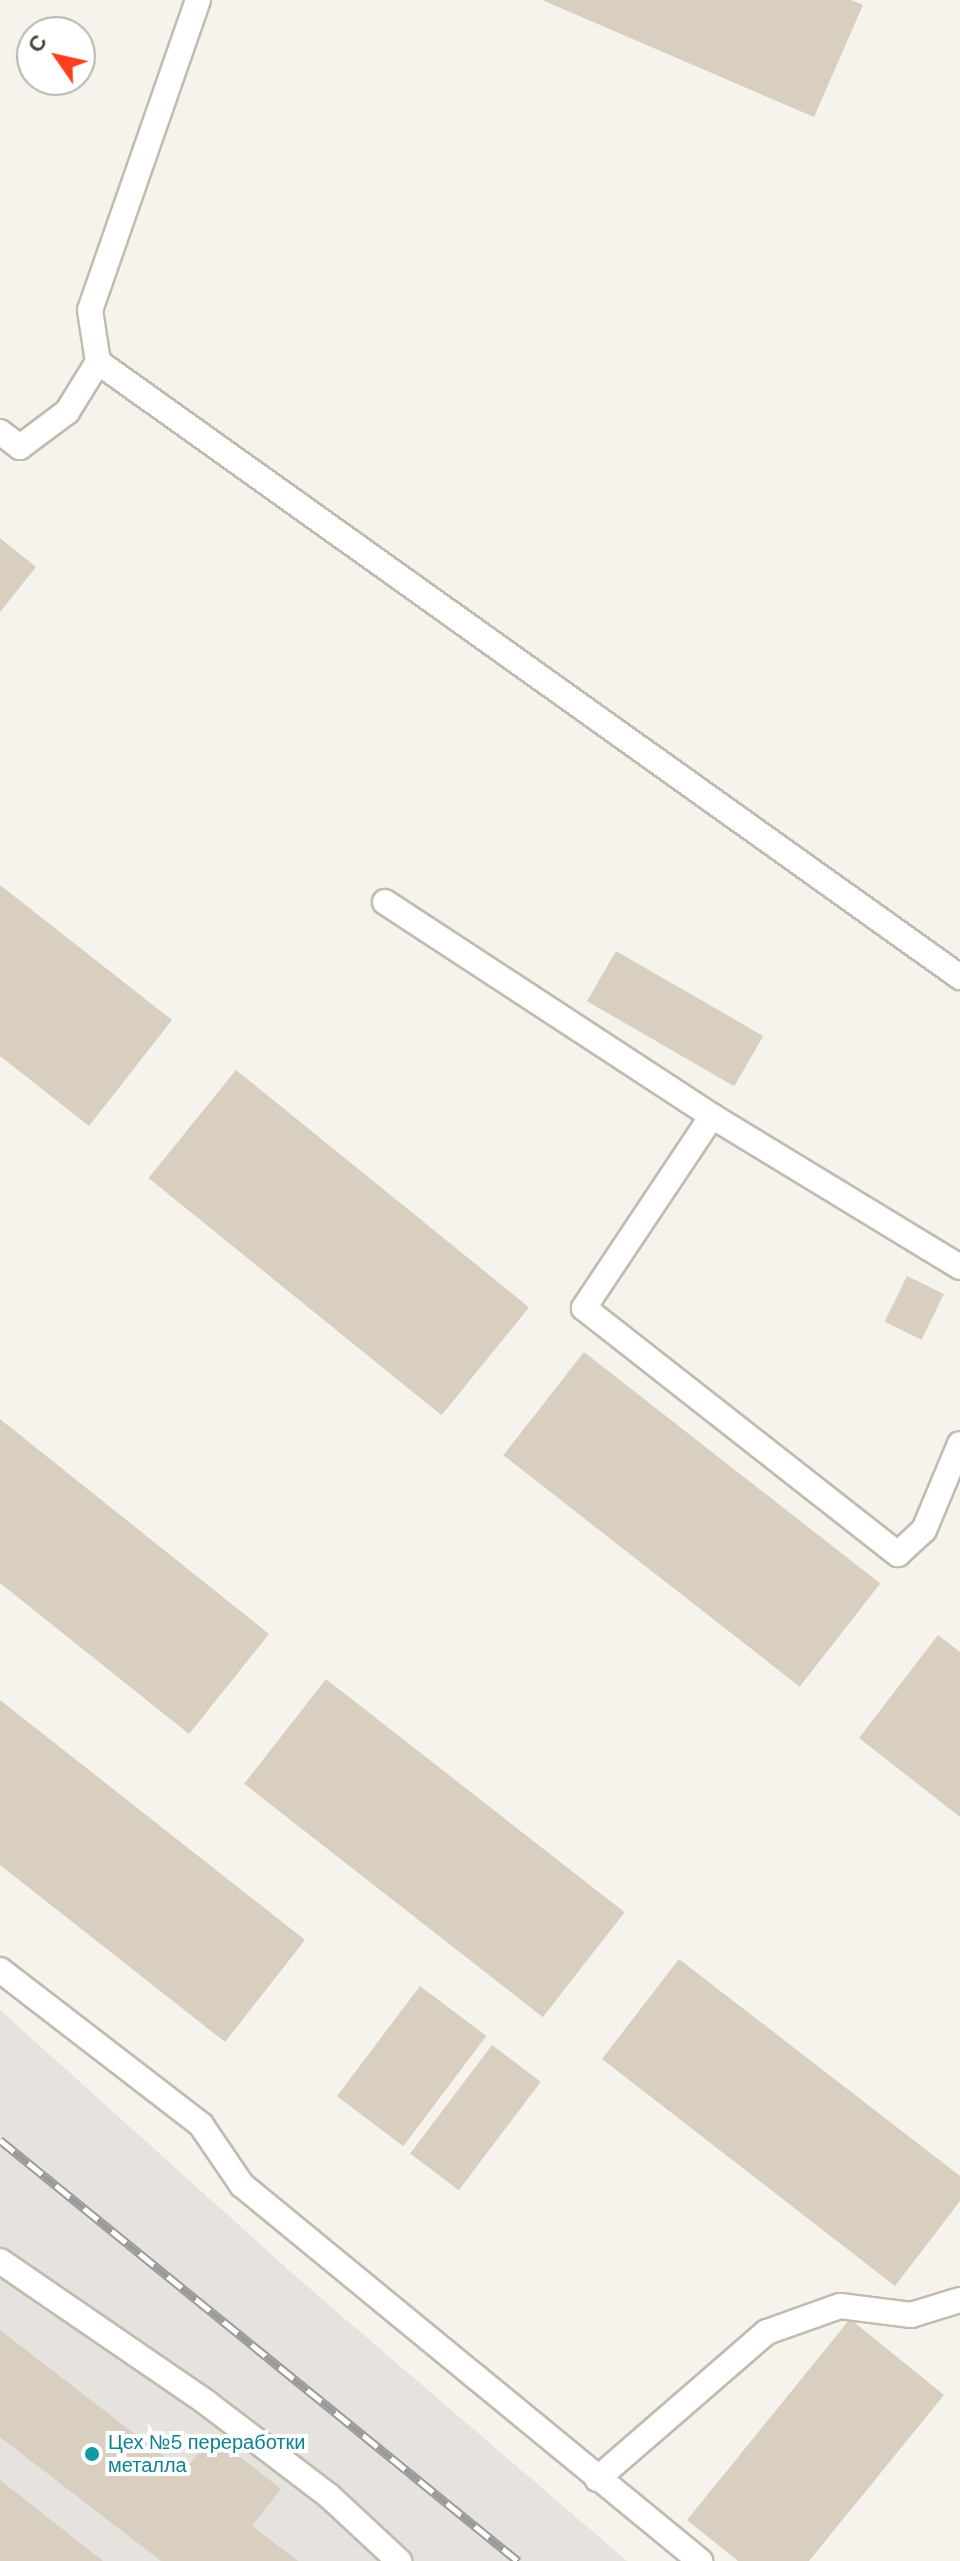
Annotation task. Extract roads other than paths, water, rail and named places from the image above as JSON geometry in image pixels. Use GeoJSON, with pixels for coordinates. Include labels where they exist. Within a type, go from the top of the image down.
{"type":"FeatureCollection","features":[{"type":"Feature","properties":{"kind":"lane"},"geometry":{"type":"LineString","coordinates":[[0,432],[20,447],[67,412],[98,362],[90,310],[198,0]]}},
{"type":"Feature","properties":{"kind":"lane"},"geometry":{"type":"LineString","coordinates":[[98,362],[960,977]]}},
{"type":"Feature","properties":{"kind":"lane"},"geometry":{"type":"LineString","coordinates":[[385,902],[712,1116],[960,1267]]}},
{"type":"Feature","properties":{"kind":"lane"},"geometry":{"type":"LineString","coordinates":[[712,1116],[584,1308],[898,1554],[924,1530],[960,1444]]}},
{"type":"Feature","properties":{"kind":"lane"},"geometry":{"type":"LineString","coordinates":[[0,1970],[201,2125],[242,2185],[700,2561]]}},
{"type":"Feature","properties":{"kind":"lane"},"geometry":{"type":"LineString","coordinates":[[0,2261],[207,2403],[329,2496],[399,2561]]}},
{"type":"Feature","properties":{"kind":"lane"},"geometry":{"type":"LineString","coordinates":[[597,2479],[767,2332],[840,2306],[911,2315],[960,2300]]}},
{"type":"Feature","properties":{"kind":"railway"},"geometry":{"type":"LineString","coordinates":[[0,2140],[518,2561]]}},
{"type":"Feature","properties":{"kind":"place","name":"Цех №5 переработки металла"},"geometry":{"type":"Point","coordinates":[92,2454]}}]}
